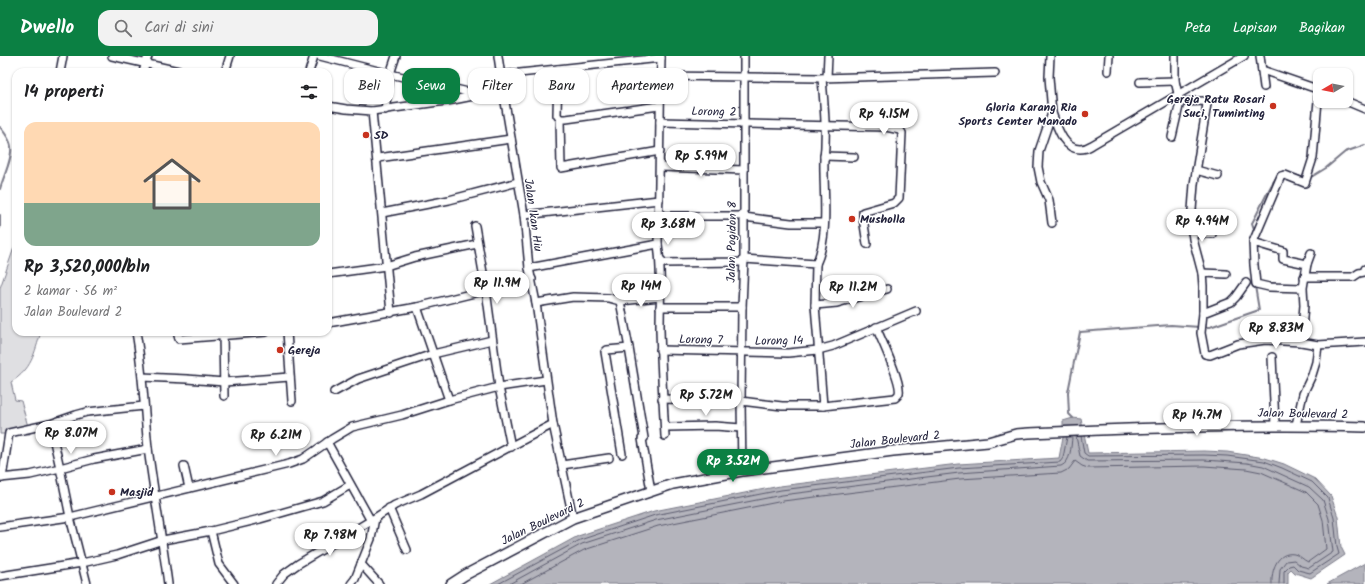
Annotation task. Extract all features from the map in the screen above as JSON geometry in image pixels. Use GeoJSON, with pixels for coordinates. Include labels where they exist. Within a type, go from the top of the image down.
{"type":"FeatureCollection","features":[{"type":"Feature","properties":{"kind":"main road","name":"Jalan Boulevard 2"},"geometry":{"type":"LineString","coordinates":[[451,584],[465,575],[574,518],[673,484],[742,471],[893,451],[988,442],[1016,434],[1029,433],[1190,426],[1296,425],[1365,427]]}},
{"type":"Feature","properties":{"kind":"street"},"geometry":{"type":"LineString","coordinates":[[61,68],[63,56]]}},
{"type":"Feature","properties":{"kind":"street"},"geometry":{"type":"LineString","coordinates":[[112,56],[147,60],[171,68]]}},
{"type":"Feature","properties":{"kind":"street"},"geometry":{"type":"LineString","coordinates":[[226,68],[230,56]]}},
{"type":"Feature","properties":{"kind":"street"},"geometry":{"type":"LineString","coordinates":[[310,68],[314,56]]}},
{"type":"Feature","properties":{"kind":"street"},"geometry":{"type":"LineString","coordinates":[[320,56],[367,68]]}},
{"type":"Feature","properties":{"kind":"street"},"geometry":{"type":"LineString","coordinates":[[392,68],[396,56]]}},
{"type":"Feature","properties":{"kind":"street","name":"Jalan Ikan Hiu"},"geometry":{"type":"LineString","coordinates":[[498,56],[499,68]]}},
{"type":"Feature","properties":{"kind":"street","name":"Jalan Pogidon 8"},"geometry":{"type":"LineString","coordinates":[[742,471],[740,401],[744,259],[744,56]]}},
{"type":"Feature","properties":{"kind":"street"},"geometry":{"type":"LineString","coordinates":[[823,406],[815,305],[816,264],[819,256],[824,223],[825,78],[828,56]]}},
{"type":"Feature","properties":{"kind":"street"},"geometry":{"type":"LineString","coordinates":[[1050,56],[1049,77],[1052,113],[1064,140],[1074,148],[1082,150],[1244,56]]}},
{"type":"Feature","properties":{"kind":"street"},"geometry":{"type":"LineString","coordinates":[[1108,71],[1109,56]]}},
{"type":"Feature","properties":{"kind":"street"},"geometry":{"type":"LineString","coordinates":[[1172,137],[1180,102],[1175,81],[1175,56]]}},
{"type":"Feature","properties":{"kind":"street"},"geometry":{"type":"LineString","coordinates":[[1260,56],[1264,87]]}},
{"type":"Feature","properties":{"kind":"street"},"geometry":{"type":"LineString","coordinates":[[558,68],[661,57],[661,68]]}},
{"type":"Feature","properties":{"kind":"street"},"geometry":{"type":"LineString","coordinates":[[1262,70],[1313,88]]}},
{"type":"Feature","properties":{"kind":"street"},"geometry":{"type":"LineString","coordinates":[[688,77],[825,78],[995,73]]}},
{"type":"Feature","properties":{"kind":"street"},"geometry":{"type":"LineString","coordinates":[[394,75],[468,92]]}},
{"type":"Feature","properties":{"kind":"street"},"geometry":{"type":"LineString","coordinates":[[1140,82],[1175,81]]}},
{"type":"Feature","properties":{"kind":"street"},"geometry":{"type":"LineString","coordinates":[[332,107],[372,111],[453,100],[468,96]]}},
{"type":"Feature","properties":{"kind":"street"},"geometry":{"type":"LineString","coordinates":[[1180,102],[1204,101],[1207,104],[1196,170],[1191,223],[1202,273],[1201,333],[1205,354],[1207,355],[1246,343],[1265,340],[1301,342],[1318,345],[1365,342]]}},
{"type":"Feature","properties":{"kind":"street"},"geometry":{"type":"LineString","coordinates":[[1353,103],[1365,109]]}},
{"type":"Feature","properties":{"kind":"street"},"geometry":{"type":"LineString","coordinates":[[385,110],[386,104]]}},
{"type":"Feature","properties":{"kind":"street","name":"Jalan Ikan Hiu"},"geometry":{"type":"LineString","coordinates":[[505,104],[524,215],[529,268],[536,303],[553,424],[574,518]]}},
{"type":"Feature","properties":{"kind":"street"},"geometry":{"type":"LineString","coordinates":[[557,104],[557,115],[560,119],[561,168],[660,151]]}},
{"type":"Feature","properties":{"kind":"street"},"geometry":{"type":"LineString","coordinates":[[560,119],[566,120],[660,106],[658,244],[660,259],[660,350],[665,436]]}},
{"type":"Feature","properties":{"kind":"street"},"geometry":{"type":"LineString","coordinates":[[1303,288],[1269,287],[1256,284],[1253,242],[1281,176],[1285,175],[1305,183],[1312,158],[1317,108]]}},
{"type":"Feature","properties":{"kind":"street"},"geometry":{"type":"LineString","coordinates":[[372,111],[378,158],[391,313]]}},
{"type":"Feature","properties":{"kind":"street"},"geometry":{"type":"LineString","coordinates":[[1052,113],[1038,151],[1038,167],[1041,182],[1049,200],[1052,224]]}},
{"type":"Feature","properties":{"kind":"street","name":"Lorong 2"},"geometry":{"type":"LineString","coordinates":[[660,122],[886,127],[900,130],[902,132],[899,198],[894,203],[864,212],[863,218],[867,244]]}},
{"type":"Feature","properties":{"kind":"street"},"geometry":{"type":"LineString","coordinates":[[378,158],[511,140]]}},
{"type":"Feature","properties":{"kind":"street"},"geometry":{"type":"LineString","coordinates":[[824,156],[854,157]]}},
{"type":"Feature","properties":{"kind":"street"},"geometry":{"type":"LineString","coordinates":[[660,167],[744,170]]}},
{"type":"Feature","properties":{"kind":"street"},"geometry":{"type":"LineString","coordinates":[[1196,170],[1218,176]]}},
{"type":"Feature","properties":{"kind":"street"},"geometry":{"type":"LineString","coordinates":[[382,213],[449,200],[518,182]]}},
{"type":"Feature","properties":{"kind":"street"},"geometry":{"type":"LineString","coordinates":[[524,215],[659,200]]}},
{"type":"Feature","properties":{"kind":"street"},"geometry":{"type":"LineString","coordinates":[[659,213],[665,216],[744,215],[790,223],[824,223]]}},
{"type":"Feature","properties":{"kind":"street"},"geometry":{"type":"LineString","coordinates":[[475,226],[486,290],[499,387],[511,448]]}},
{"type":"Feature","properties":{"kind":"street"},"geometry":{"type":"LineString","coordinates":[[1192,233],[1212,234]]}},
{"type":"Feature","properties":{"kind":"street"},"geometry":{"type":"LineString","coordinates":[[1253,242],[1283,252],[1283,259],[1307,264]]}},
{"type":"Feature","properties":{"kind":"street"},"geometry":{"type":"LineString","coordinates":[[332,273],[386,266],[414,257],[477,244]]}},
{"type":"Feature","properties":{"kind":"street"},"geometry":{"type":"LineString","coordinates":[[529,268],[658,244]]}},
{"type":"Feature","properties":{"kind":"street"},"geometry":{"type":"LineString","coordinates":[[1301,342],[1304,305],[1304,277],[1310,253]]}},
{"type":"Feature","properties":{"kind":"street"},"geometry":{"type":"LineString","coordinates":[[660,259],[664,263],[741,262],[744,259],[816,264]]}},
{"type":"Feature","properties":{"kind":"street"},"geometry":{"type":"LineString","coordinates":[[1304,277],[1353,277],[1359,272],[1364,272],[1365,269]]}},
{"type":"Feature","properties":{"kind":"street"},"geometry":{"type":"LineString","coordinates":[[1202,273],[1226,274]]}},
{"type":"Feature","properties":{"kind":"street"},"geometry":{"type":"LineString","coordinates":[[332,322],[391,313],[532,279]]}},
{"type":"Feature","properties":{"kind":"street"},"geometry":{"type":"LineString","coordinates":[[1202,316],[1231,302],[1246,283]]}},
{"type":"Feature","properties":{"kind":"street"},"geometry":{"type":"LineString","coordinates":[[815,305],[837,303],[887,289]]}},
{"type":"Feature","properties":{"kind":"street"},"geometry":{"type":"LineString","coordinates":[[536,303],[573,297],[609,298],[620,301],[660,297]]}},
{"type":"Feature","properties":{"kind":"street"},"geometry":{"type":"LineString","coordinates":[[620,301],[644,438],[642,439],[651,491]]}},
{"type":"Feature","properties":{"kind":"street"},"geometry":{"type":"LineString","coordinates":[[417,307],[449,400]]}},
{"type":"Feature","properties":{"kind":"street"},"geometry":{"type":"LineString","coordinates":[[660,307],[742,307]]}},
{"type":"Feature","properties":{"kind":"street","name":"Lorong 14"},"geometry":{"type":"LineString","coordinates":[[741,352],[788,353],[818,350],[916,311]]}},
{"type":"Feature","properties":{"kind":"street"},"geometry":{"type":"LineString","coordinates":[[662,400],[740,401],[782,406],[823,406],[895,398],[898,396],[899,392],[896,376],[876,327]]}},
{"type":"Feature","properties":{"kind":"street"},"geometry":{"type":"LineString","coordinates":[[137,336],[142,377],[148,449],[163,540],[168,584]]}},
{"type":"Feature","properties":{"kind":"street"},"geometry":{"type":"LineString","coordinates":[[178,336],[179,340],[208,336]]}},
{"type":"Feature","properties":{"kind":"street"},"geometry":{"type":"LineString","coordinates":[[223,336],[224,396]]}},
{"type":"Feature","properties":{"kind":"street"},"geometry":{"type":"LineString","coordinates":[[287,336],[292,401]]}},
{"type":"Feature","properties":{"kind":"street"},"geometry":{"type":"LineString","coordinates":[[334,392],[358,379],[432,354],[492,340]]}},
{"type":"Feature","properties":{"kind":"street"},"geometry":{"type":"LineString","coordinates":[[1296,425],[1303,394],[1316,362],[1318,345]]}},
{"type":"Feature","properties":{"kind":"street"},"geometry":{"type":"LineString","coordinates":[[622,454],[605,352],[607,350],[629,348]]}},
{"type":"Feature","properties":{"kind":"street","name":"Lorong 7"},"geometry":{"type":"LineString","coordinates":[[660,350],[741,352]]}},
{"type":"Feature","properties":{"kind":"street"},"geometry":{"type":"LineString","coordinates":[[1272,357],[1275,425]]}},
{"type":"Feature","properties":{"kind":"street"},"geometry":{"type":"LineString","coordinates":[[142,377],[224,382],[290,377]]}},
{"type":"Feature","properties":{"kind":"street"},"geometry":{"type":"LineString","coordinates":[[0,527],[70,516],[293,462],[302,459],[327,442],[352,428],[499,387],[546,380]]}},
{"type":"Feature","properties":{"kind":"street"},"geometry":{"type":"LineString","coordinates":[[144,406],[87,412],[50,424],[8,433],[1,478],[30,475],[94,458],[148,449]]}},
{"type":"Feature","properties":{"kind":"street"},"geometry":{"type":"LineString","coordinates":[[50,424],[70,516],[87,584]]}},
{"type":"Feature","properties":{"kind":"street"},"geometry":{"type":"LineString","coordinates":[[278,583],[284,574],[298,564],[373,520],[389,508],[421,494],[511,448],[553,424]]}},
{"type":"Feature","properties":{"kind":"street"},"geometry":{"type":"LineString","coordinates":[[665,424],[668,427],[715,426],[740,428]]}},
{"type":"Feature","properties":{"kind":"street"},"geometry":{"type":"LineString","coordinates":[[327,442],[350,485],[373,520],[374,533],[355,579],[351,584]]}},
{"type":"Feature","properties":{"kind":"street"},"geometry":{"type":"LineString","coordinates":[[562,465],[609,458]]}},
{"type":"Feature","properties":{"kind":"street"},"geometry":{"type":"LineString","coordinates":[[184,466],[189,488]]}},
{"type":"Feature","properties":{"kind":"street"},"geometry":{"type":"LineString","coordinates":[[0,576],[82,563],[116,555],[163,540],[211,531],[260,519],[323,501],[350,485]]}},
{"type":"Feature","properties":{"kind":"street"},"geometry":{"type":"LineString","coordinates":[[389,508],[407,550]]}},
{"type":"Feature","properties":{"kind":"street"},"geometry":{"type":"LineString","coordinates":[[211,531],[219,564],[234,584]]}},
{"type":"Feature","properties":{"kind":"street"},"geometry":{"type":"LineString","coordinates":[[361,564],[378,584]]}},
{"type":"Feature","properties":{"kind":"shaded area"},"geometry":{"type":"Polygon","coordinates":[[[12,254],[12,336],[40,336],[34,354],[28,366],[24,372],[11,382],[15,400],[21,401],[30,434],[0,434],[0,288],[12,254]]]}},
{"type":"Feature","properties":{"kind":"water"},"geometry":{"type":"Polygon","coordinates":[[[1073,418],[1081,419],[1088,453],[1227,452],[1265,458],[1284,464],[1315,479],[1331,496],[1338,517],[1341,547],[1345,555],[1311,578],[1295,573],[1291,569],[1288,572],[1288,584],[490,584],[578,536],[654,511],[780,486],[958,464],[1059,458],[1063,437],[1063,421],[1073,418]]]}},
{"type":"Feature","properties":{"kind":"water"},"geometry":{"type":"Polygon","coordinates":[[[1365,563],[1365,584],[1327,584],[1365,563]]]}},
{"type":"Feature","properties":{"kind":"waterway"},"geometry":{"type":"LineString","coordinates":[[0,127],[7,136],[11,146],[11,156],[0,189]]}},
{"type":"Feature","properties":{"kind":"waterway"},"geometry":{"type":"LineString","coordinates":[[1308,179],[1326,168],[1345,152],[1365,145]]}},
{"type":"Feature","properties":{"kind":"waterway"},"geometry":{"type":"LineString","coordinates":[[1253,234],[1254,229],[1252,223],[1271,186],[1279,174],[1283,171],[1304,178]]}},
{"type":"Feature","properties":{"kind":"waterway"},"geometry":{"type":"LineString","coordinates":[[0,215],[0,228]]}},
{"type":"Feature","properties":{"kind":"waterway"},"geometry":{"type":"LineString","coordinates":[[1204,327],[1210,327],[1259,310],[1255,286]]}},
{"type":"Feature","properties":{"kind":"waterway"},"geometry":{"type":"LineString","coordinates":[[1073,418],[1069,414],[1068,392],[1080,332],[1171,325],[1200,327]]}},
{"type":"Feature","properties":{"kind":"place","name":"Gereja Ratu Rosari Suci, Tuminting"},"geometry":{"type":"Point","coordinates":[1273,106]}},
{"type":"Feature","properties":{"kind":"place","name":"Gloria Karang Ria Sports Center Manado"},"geometry":{"type":"Point","coordinates":[1085,114]}},
{"type":"Feature","properties":{"kind":"place","name":"SD"},"geometry":{"type":"Point","coordinates":[366,135]}},
{"type":"Feature","properties":{"kind":"place","name":"Musholla"},"geometry":{"type":"Point","coordinates":[852,219]}},
{"type":"Feature","properties":{"kind":"place","name":"Gereja"},"geometry":{"type":"Point","coordinates":[280,350]}},
{"type":"Feature","properties":{"kind":"place","name":"Masjid"},"geometry":{"type":"Point","coordinates":[112,492]}}]}
